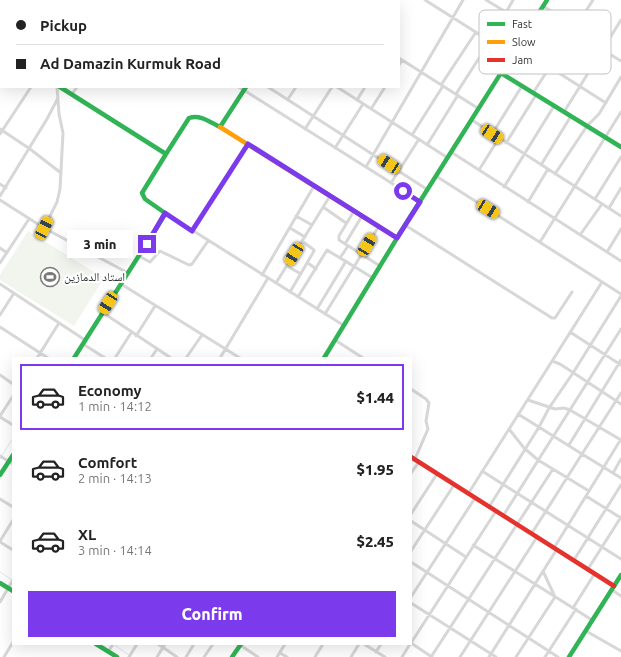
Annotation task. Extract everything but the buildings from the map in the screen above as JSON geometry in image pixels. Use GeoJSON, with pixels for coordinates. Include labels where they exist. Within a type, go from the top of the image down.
{"type":"FeatureCollection","features":[{"type":"Feature","properties":{"kind":"main road"},"geometry":{"type":"LineString","coordinates":[[541,10],[547,0]]}},
{"type":"Feature","properties":{"kind":"main road"},"geometry":{"type":"LineString","coordinates":[[325,357],[405,225],[501,74]]}},
{"type":"Feature","properties":{"kind":"main road"},"geometry":{"type":"LineString","coordinates":[[504,74],[621,147]]}},
{"type":"Feature","properties":{"kind":"main road"},"geometry":{"type":"LineString","coordinates":[[61,88],[166,154]]}},
{"type":"Feature","properties":{"kind":"main road"},"geometry":{"type":"LineString","coordinates":[[220,128],[245,89]]}},
{"type":"Feature","properties":{"kind":"main road"},"geometry":{"type":"LineString","coordinates":[[75,357],[165,213],[145,199],[142,193],[189,118],[194,116],[204,118],[248,144],[397,238]]}},
{"type":"Feature","properties":{"kind":"main road"},"geometry":{"type":"LineString","coordinates":[[415,459],[468,494],[595,573],[613,588]]}},
{"type":"Feature","properties":{"kind":"main road"},"geometry":{"type":"LineString","coordinates":[[0,475],[11,463]]}},
{"type":"Feature","properties":{"kind":"main road"},"geometry":{"type":"LineString","coordinates":[[569,657],[621,575]]}},
{"type":"Feature","properties":{"kind":"main road"},"geometry":{"type":"LineString","coordinates":[[0,583],[12,590]]}},
{"type":"Feature","properties":{"kind":"main road"},"geometry":{"type":"LineString","coordinates":[[98,645],[117,657]]}},
{"type":"Feature","properties":{"kind":"main road"},"geometry":{"type":"LineString","coordinates":[[232,657],[239,645]]}},
{"type":"Feature","properties":{"kind":"street"},"geometry":{"type":"LineString","coordinates":[[425,0],[479,34]]}},
{"type":"Feature","properties":{"kind":"street"},"geometry":{"type":"LineString","coordinates":[[432,5],[435,0]]}},
{"type":"Feature","properties":{"kind":"street"},"geometry":{"type":"LineString","coordinates":[[366,167],[463,0]]}},
{"type":"Feature","properties":{"kind":"street"},"geometry":{"type":"LineString","coordinates":[[486,0],[503,10]]}},
{"type":"Feature","properties":{"kind":"street"},"geometry":{"type":"LineString","coordinates":[[507,10],[513,0]]}},
{"type":"Feature","properties":{"kind":"street"},"geometry":{"type":"LineString","coordinates":[[586,10],[592,0]]}},
{"type":"Feature","properties":{"kind":"street"},"geometry":{"type":"LineString","coordinates":[[543,6],[549,10]]}},
{"type":"Feature","properties":{"kind":"street"},"geometry":{"type":"LineString","coordinates":[[611,37],[621,20]]}},
{"type":"Feature","properties":{"kind":"street"},"geometry":{"type":"LineString","coordinates":[[412,135],[476,32]]}},
{"type":"Feature","properties":{"kind":"street"},"geometry":{"type":"LineString","coordinates":[[611,55],[621,61]]}},
{"type":"Feature","properties":{"kind":"street"},"geometry":{"type":"LineString","coordinates":[[401,59],[479,109]]}},
{"type":"Feature","properties":{"kind":"street"},"geometry":{"type":"LineString","coordinates":[[427,144],[479,59]]}},
{"type":"Feature","properties":{"kind":"street"},"geometry":{"type":"LineString","coordinates":[[506,143],[547,74]]}},
{"type":"Feature","properties":{"kind":"street"},"geometry":{"type":"LineString","coordinates":[[560,74],[606,103]]}},
{"type":"Feature","properties":{"kind":"street"},"geometry":{"type":"LineString","coordinates":[[564,112],[588,74]]}},
{"type":"Feature","properties":{"kind":"street"},"geometry":{"type":"LineString","coordinates":[[555,174],[587,126],[594,120],[606,103],[621,77]]}},
{"type":"Feature","properties":{"kind":"street"},"geometry":{"type":"LineString","coordinates":[[492,134],[522,86]]}},
{"type":"Feature","properties":{"kind":"street"},"geometry":{"type":"LineString","coordinates":[[0,134],[1,130],[30,88]]}},
{"type":"Feature","properties":{"kind":"street"},"geometry":{"type":"LineString","coordinates":[[44,228],[57,202],[60,188],[63,133],[59,114],[59,88]]}},
{"type":"Feature","properties":{"kind":"street"},"geometry":{"type":"LineString","coordinates":[[72,94],[76,88]]}},
{"type":"Feature","properties":{"kind":"street"},"geometry":{"type":"LineString","coordinates":[[270,88],[428,190]]}},
{"type":"Feature","properties":{"kind":"street"},"geometry":{"type":"LineString","coordinates":[[288,100],[295,88]]}},
{"type":"Feature","properties":{"kind":"street"},"geometry":{"type":"LineString","coordinates":[[305,129],[331,88]]}},
{"type":"Feature","properties":{"kind":"street"},"geometry":{"type":"LineString","coordinates":[[339,88],[448,158]]}},
{"type":"Feature","properties":{"kind":"street"},"geometry":{"type":"LineString","coordinates":[[357,100],[364,88]]}},
{"type":"Feature","properties":{"kind":"street"},"geometry":{"type":"LineString","coordinates":[[371,109],[384,88]]}},
{"type":"Feature","properties":{"kind":"street"},"geometry":{"type":"LineString","coordinates":[[245,89],[420,202]]}},
{"type":"Feature","properties":{"kind":"street"},"geometry":{"type":"LineString","coordinates":[[0,196],[30,149],[59,98]]}},
{"type":"Feature","properties":{"kind":"street"},"geometry":{"type":"LineString","coordinates":[[335,148],[363,104]]}},
{"type":"Feature","properties":{"kind":"street"},"geometry":{"type":"LineString","coordinates":[[504,187],[554,106]]}},
{"type":"Feature","properties":{"kind":"street"},"geometry":{"type":"LineString","coordinates":[[540,242],[621,112]]}},
{"type":"Feature","properties":{"kind":"street"},"geometry":{"type":"LineString","coordinates":[[541,165],[571,116]]}},
{"type":"Feature","properties":{"kind":"street"},"geometry":{"type":"LineString","coordinates":[[472,120],[621,216]]}},
{"type":"Feature","properties":{"kind":"street"},"geometry":{"type":"LineString","coordinates":[[1,130],[30,149],[61,173]]}},
{"type":"Feature","properties":{"kind":"street"},"geometry":{"type":"LineString","coordinates":[[479,170],[499,138]]}},
{"type":"Feature","properties":{"kind":"street"},"geometry":{"type":"LineString","coordinates":[[391,183],[419,139]]}},
{"type":"Feature","properties":{"kind":"street"},"geometry":{"type":"LineString","coordinates":[[192,231],[248,144]]}},
{"type":"Feature","properties":{"kind":"street"},"geometry":{"type":"LineString","coordinates":[[451,152],[621,261]]}},
{"type":"Feature","properties":{"kind":"street"},"geometry":{"type":"LineString","coordinates":[[595,199],[621,157]]}},
{"type":"Feature","properties":{"kind":"street"},"geometry":{"type":"LineString","coordinates":[[528,202],[548,169]]}},
{"type":"Feature","properties":{"kind":"street"},"geometry":{"type":"LineString","coordinates":[[436,176],[621,295],[573,373],[524,448],[489,507]]}},
{"type":"Feature","properties":{"kind":"street"},"geometry":{"type":"LineString","coordinates":[[0,184],[6,188]]}},
{"type":"Feature","properties":{"kind":"street"},"geometry":{"type":"LineString","coordinates":[[262,275],[314,186]]}},
{"type":"Feature","properties":{"kind":"street"},"geometry":{"type":"LineString","coordinates":[[609,208],[621,188]]}},
{"type":"Feature","properties":{"kind":"street"},"geometry":{"type":"LineString","coordinates":[[276,283],[330,196]]}},
{"type":"Feature","properties":{"kind":"street"},"geometry":{"type":"LineString","coordinates":[[0,200],[44,228],[128,273]]}},
{"type":"Feature","properties":{"kind":"street"},"geometry":{"type":"LineString","coordinates":[[580,235],[602,204]]}},
{"type":"Feature","properties":{"kind":"street"},"geometry":{"type":"LineString","coordinates":[[323,208],[346,223]]}},
{"type":"Feature","properties":{"kind":"street"},"geometry":{"type":"LineString","coordinates":[[354,211],[338,238],[380,266]]}},
{"type":"Feature","properties":{"kind":"street"},"geometry":{"type":"LineString","coordinates":[[165,213],[343,325]]}},
{"type":"Feature","properties":{"kind":"street"},"geometry":{"type":"LineString","coordinates":[[296,216],[312,225]]}},
{"type":"Feature","properties":{"kind":"street"},"geometry":{"type":"LineString","coordinates":[[340,258],[362,216]]}},
{"type":"Feature","properties":{"kind":"street"},"geometry":{"type":"LineString","coordinates":[[0,263],[29,219]]}},
{"type":"Feature","properties":{"kind":"street"},"geometry":{"type":"LineString","coordinates":[[405,225],[552,318],[555,318],[572,292]]}},
{"type":"Feature","properties":{"kind":"street"},"geometry":{"type":"LineString","coordinates":[[325,314],[378,226]]}},
{"type":"Feature","properties":{"kind":"street"},"geometry":{"type":"LineString","coordinates":[[290,228],[305,237]]}},
{"type":"Feature","properties":{"kind":"street"},"geometry":{"type":"LineString","coordinates":[[607,252],[621,229]]}},
{"type":"Feature","properties":{"kind":"street"},"geometry":{"type":"LineString","coordinates":[[139,256],[150,262],[160,250],[189,265],[192,264],[208,241]]}},
{"type":"Feature","properties":{"kind":"street"},"geometry":{"type":"LineString","coordinates":[[290,292],[308,263],[314,250],[302,241]]}},
{"type":"Feature","properties":{"kind":"street"},"geometry":{"type":"LineString","coordinates":[[0,248],[7,252]]}},
{"type":"Feature","properties":{"kind":"street"},"geometry":{"type":"LineString","coordinates":[[298,297],[327,250],[373,278]]}},
{"type":"Feature","properties":{"kind":"street"},"geometry":{"type":"LineString","coordinates":[[316,309],[346,261]]}},
{"type":"Feature","properties":{"kind":"street"},"geometry":{"type":"LineString","coordinates":[[308,263],[316,269]]}},
{"type":"Feature","properties":{"kind":"street"},"geometry":{"type":"LineString","coordinates":[[287,266],[301,274]]}},
{"type":"Feature","properties":{"kind":"street"},"geometry":{"type":"LineString","coordinates":[[221,357],[268,278]]}},
{"type":"Feature","properties":{"kind":"street"},"geometry":{"type":"LineString","coordinates":[[468,494],[602,282]]}},
{"type":"Feature","properties":{"kind":"street"},"geometry":{"type":"LineString","coordinates":[[0,284],[58,323],[104,357]]}},
{"type":"Feature","properties":{"kind":"street"},"geometry":{"type":"LineString","coordinates":[[121,284],[238,357]]}},
{"type":"Feature","properties":{"kind":"street"},"geometry":{"type":"LineString","coordinates":[[0,315],[14,293]]}},
{"type":"Feature","properties":{"kind":"street"},"geometry":{"type":"LineString","coordinates":[[136,336],[155,306]]}},
{"type":"Feature","properties":{"kind":"street"},"geometry":{"type":"LineString","coordinates":[[102,312],[131,333],[169,357]]}},
{"type":"Feature","properties":{"kind":"street"},"geometry":{"type":"LineString","coordinates":[[38,357],[58,323]]}},
{"type":"Feature","properties":{"kind":"street"},"geometry":{"type":"LineString","coordinates":[[0,327],[46,357]]}},
{"type":"Feature","properties":{"kind":"street"},"geometry":{"type":"LineString","coordinates":[[503,516],[621,329]]}},
{"type":"Feature","properties":{"kind":"street"},"geometry":{"type":"LineString","coordinates":[[569,445],[620,363],[570,332]]}},
{"type":"Feature","properties":{"kind":"street"},"geometry":{"type":"LineString","coordinates":[[117,357],[131,333]]}},
{"type":"Feature","properties":{"kind":"street"},"geometry":{"type":"LineString","coordinates":[[187,357],[202,335]]}},
{"type":"Feature","properties":{"kind":"street"},"geometry":{"type":"LineString","coordinates":[[335,340],[361,357]]}},
{"type":"Feature","properties":{"kind":"street"},"geometry":{"type":"LineString","coordinates":[[152,357],[157,349]]}},
{"type":"Feature","properties":{"kind":"street"},"geometry":{"type":"LineString","coordinates":[[552,361],[560,364],[621,404]]}},
{"type":"Feature","properties":{"kind":"street"},"geometry":{"type":"LineString","coordinates":[[0,375],[12,383]]}},
{"type":"Feature","properties":{"kind":"street"},"geometry":{"type":"LineString","coordinates":[[412,390],[426,399],[429,403],[426,421],[428,429],[412,470]]}},
{"type":"Feature","properties":{"kind":"street"},"geometry":{"type":"LineString","coordinates":[[532,533],[621,393]]}},
{"type":"Feature","properties":{"kind":"street"},"geometry":{"type":"LineString","coordinates":[[12,398],[0,416],[12,424]]}},
{"type":"Feature","properties":{"kind":"street"},"geometry":{"type":"LineString","coordinates":[[490,656],[543,571],[568,525],[621,439],[570,410],[564,408],[549,408],[528,400]]}},
{"type":"Feature","properties":{"kind":"street"},"geometry":{"type":"LineString","coordinates":[[518,414],[621,478]]}},
{"type":"Feature","properties":{"kind":"street"},"geometry":{"type":"LineString","coordinates":[[509,428],[524,448],[538,460],[590,491]]}},
{"type":"Feature","properties":{"kind":"street"},"geometry":{"type":"LineString","coordinates":[[0,456],[11,463]]}},
{"type":"Feature","properties":{"kind":"street"},"geometry":{"type":"LineString","coordinates":[[613,473],[621,460]]}},
{"type":"Feature","properties":{"kind":"street"},"geometry":{"type":"LineString","coordinates":[[412,644],[432,657],[553,469]]}},
{"type":"Feature","properties":{"kind":"street"},"geometry":{"type":"LineString","coordinates":[[482,471],[621,559]]}},
{"type":"Feature","properties":{"kind":"street"},"geometry":{"type":"LineString","coordinates":[[412,512],[437,474]]}},
{"type":"Feature","properties":{"kind":"street"},"geometry":{"type":"LineString","coordinates":[[412,550],[454,485]]}},
{"type":"Feature","properties":{"kind":"street"},"geometry":{"type":"LineString","coordinates":[[574,560],[621,485]]}},
{"type":"Feature","properties":{"kind":"street"},"geometry":{"type":"LineString","coordinates":[[586,496],[621,518],[588,569]]}},
{"type":"Feature","properties":{"kind":"street"},"geometry":{"type":"LineString","coordinates":[[412,596],[475,498]]}},
{"type":"Feature","properties":{"kind":"street"},"geometry":{"type":"LineString","coordinates":[[0,499],[12,507]]}},
{"type":"Feature","properties":{"kind":"street"},"geometry":{"type":"LineString","coordinates":[[412,641],[496,511]]}},
{"type":"Feature","properties":{"kind":"street"},"geometry":{"type":"LineString","coordinates":[[12,522],[0,541],[12,549]]}},
{"type":"Feature","properties":{"kind":"street"},"geometry":{"type":"LineString","coordinates":[[412,522],[466,557]]}},
{"type":"Feature","properties":{"kind":"street"},"geometry":{"type":"LineString","coordinates":[[460,657],[537,537]]}},
{"type":"Feature","properties":{"kind":"street"},"geometry":{"type":"LineString","coordinates":[[473,545],[592,620]]}},
{"type":"Feature","properties":{"kind":"street"},"geometry":{"type":"LineString","coordinates":[[412,563],[558,657]]}},
{"type":"Feature","properties":{"kind":"street"},"geometry":{"type":"LineString","coordinates":[[543,571],[555,597]]}},
{"type":"Feature","properties":{"kind":"street"},"geometry":{"type":"LineString","coordinates":[[546,657],[595,573]]}},
{"type":"Feature","properties":{"kind":"street"},"geometry":{"type":"LineString","coordinates":[[0,602],[12,582]]}},
{"type":"Feature","properties":{"kind":"street"},"geometry":{"type":"LineString","coordinates":[[613,588],[621,596]]}},
{"type":"Feature","properties":{"kind":"street"},"geometry":{"type":"LineString","coordinates":[[516,657],[555,597]]}},
{"type":"Feature","properties":{"kind":"street"},"geometry":{"type":"LineString","coordinates":[[412,604],[470,641],[490,656],[496,657]]}},
{"type":"Feature","properties":{"kind":"street"},"geometry":{"type":"LineString","coordinates":[[586,631],[621,651]]}},
{"type":"Feature","properties":{"kind":"street"},"geometry":{"type":"LineString","coordinates":[[0,655],[4,657],[12,644]]}},
{"type":"Feature","properties":{"kind":"street"},"geometry":{"type":"LineString","coordinates":[[108,652],[112,645]]}},
{"type":"Feature","properties":{"kind":"street"},"geometry":{"type":"LineString","coordinates":[[129,657],[136,645]]}},
{"type":"Feature","properties":{"kind":"street"},"geometry":{"type":"LineString","coordinates":[[186,657],[193,645]]}},
{"type":"Feature","properties":{"kind":"street"},"geometry":{"type":"LineString","coordinates":[[204,657],[212,645]]}},
{"type":"Feature","properties":{"kind":"street"},"geometry":{"type":"LineString","coordinates":[[241,645],[258,657]]}},
{"type":"Feature","properties":{"kind":"street"},"geometry":{"type":"LineString","coordinates":[[277,657],[285,645]]}},
{"type":"Feature","properties":{"kind":"street"},"geometry":{"type":"LineString","coordinates":[[315,657],[322,645]]}},
{"type":"Feature","properties":{"kind":"street"},"geometry":{"type":"LineString","coordinates":[[351,657],[358,645]]}},
{"type":"Feature","properties":{"kind":"street"},"geometry":{"type":"LineString","coordinates":[[366,645],[385,657]]}},
{"type":"Feature","properties":{"kind":"street"},"geometry":{"type":"LineString","coordinates":[[376,652],[380,645]]}},
{"type":"Feature","properties":{"kind":"street"},"geometry":{"type":"LineString","coordinates":[[402,657],[409,645]]}},
{"type":"Feature","properties":{"kind":"street"},"geometry":{"type":"LineString","coordinates":[[157,657],[164,646],[177,657]]}},
{"type":"Feature","properties":{"kind":"street"},"geometry":{"type":"LineString","coordinates":[[280,653],[287,657]]}},
{"type":"Feature","properties":{"kind":"shaded area"},"geometry":{"type":"Polygon","coordinates":[[[28,231],[104,278],[74,326],[0,280],[0,275],[28,231]]]}},
{"type":"Feature","properties":{"kind":"waterway"},"geometry":{"type":"LineString","coordinates":[[0,459],[12,440]]}},
{"type":"Feature","properties":{"kind":"waterway"},"geometry":{"type":"LineString","coordinates":[[0,572],[12,580]]}},
{"type":"Feature","properties":{"kind":"waterway"},"geometry":{"type":"LineString","coordinates":[[114,645],[129,655]]}},
{"type":"Feature","properties":{"kind":"traffic: fast"},"geometry":{"type":"LineString","coordinates":[[541,10],[547,0]]}},
{"type":"Feature","properties":{"kind":"traffic: fast"},"geometry":{"type":"LineString","coordinates":[[325,357],[405,225],[500,74]]}},
{"type":"Feature","properties":{"kind":"traffic: fast"},"geometry":{"type":"LineString","coordinates":[[503,74],[621,147]]}},
{"type":"Feature","properties":{"kind":"traffic: fast"},"geometry":{"type":"LineString","coordinates":[[62,88],[166,154],[142,193],[145,199],[165,213],[164,216],[75,357]]}},
{"type":"Feature","properties":{"kind":"traffic: fast"},"geometry":{"type":"LineString","coordinates":[[166,154],[189,118],[201,118],[220,127],[245,88]]}},
{"type":"Feature","properties":{"kind":"traffic: fast"},"geometry":{"type":"LineString","coordinates":[[0,475],[12,457]]}},
{"type":"Feature","properties":{"kind":"traffic: fast"},"geometry":{"type":"LineString","coordinates":[[569,657],[621,575]]}},
{"type":"Feature","properties":{"kind":"traffic: fast"},"geometry":{"type":"LineString","coordinates":[[0,583],[12,590]]}},
{"type":"Feature","properties":{"kind":"traffic: fast"},"geometry":{"type":"LineString","coordinates":[[98,645],[117,657]]}},
{"type":"Feature","properties":{"kind":"traffic: fast"},"geometry":{"type":"LineString","coordinates":[[232,657],[240,645]]}},
{"type":"Feature","properties":{"kind":"traffic: slow"},"geometry":{"type":"LineString","coordinates":[[220,127],[397,238]]}},
{"type":"Feature","properties":{"kind":"traffic: jam"},"geometry":{"type":"LineString","coordinates":[[412,458],[614,586]]}},
{"type":"Feature","properties":{"kind":"place","name":"استاد الدمازين"},"geometry":{"type":"Point","coordinates":[50,277]}},
{"type":"Feature","properties":{"kind":"route"},"geometry":{"type":"LineString","coordinates":[[147,244],[165,213],[192,231],[248,144],[397,238],[420,202],[403,191]]}}]}
